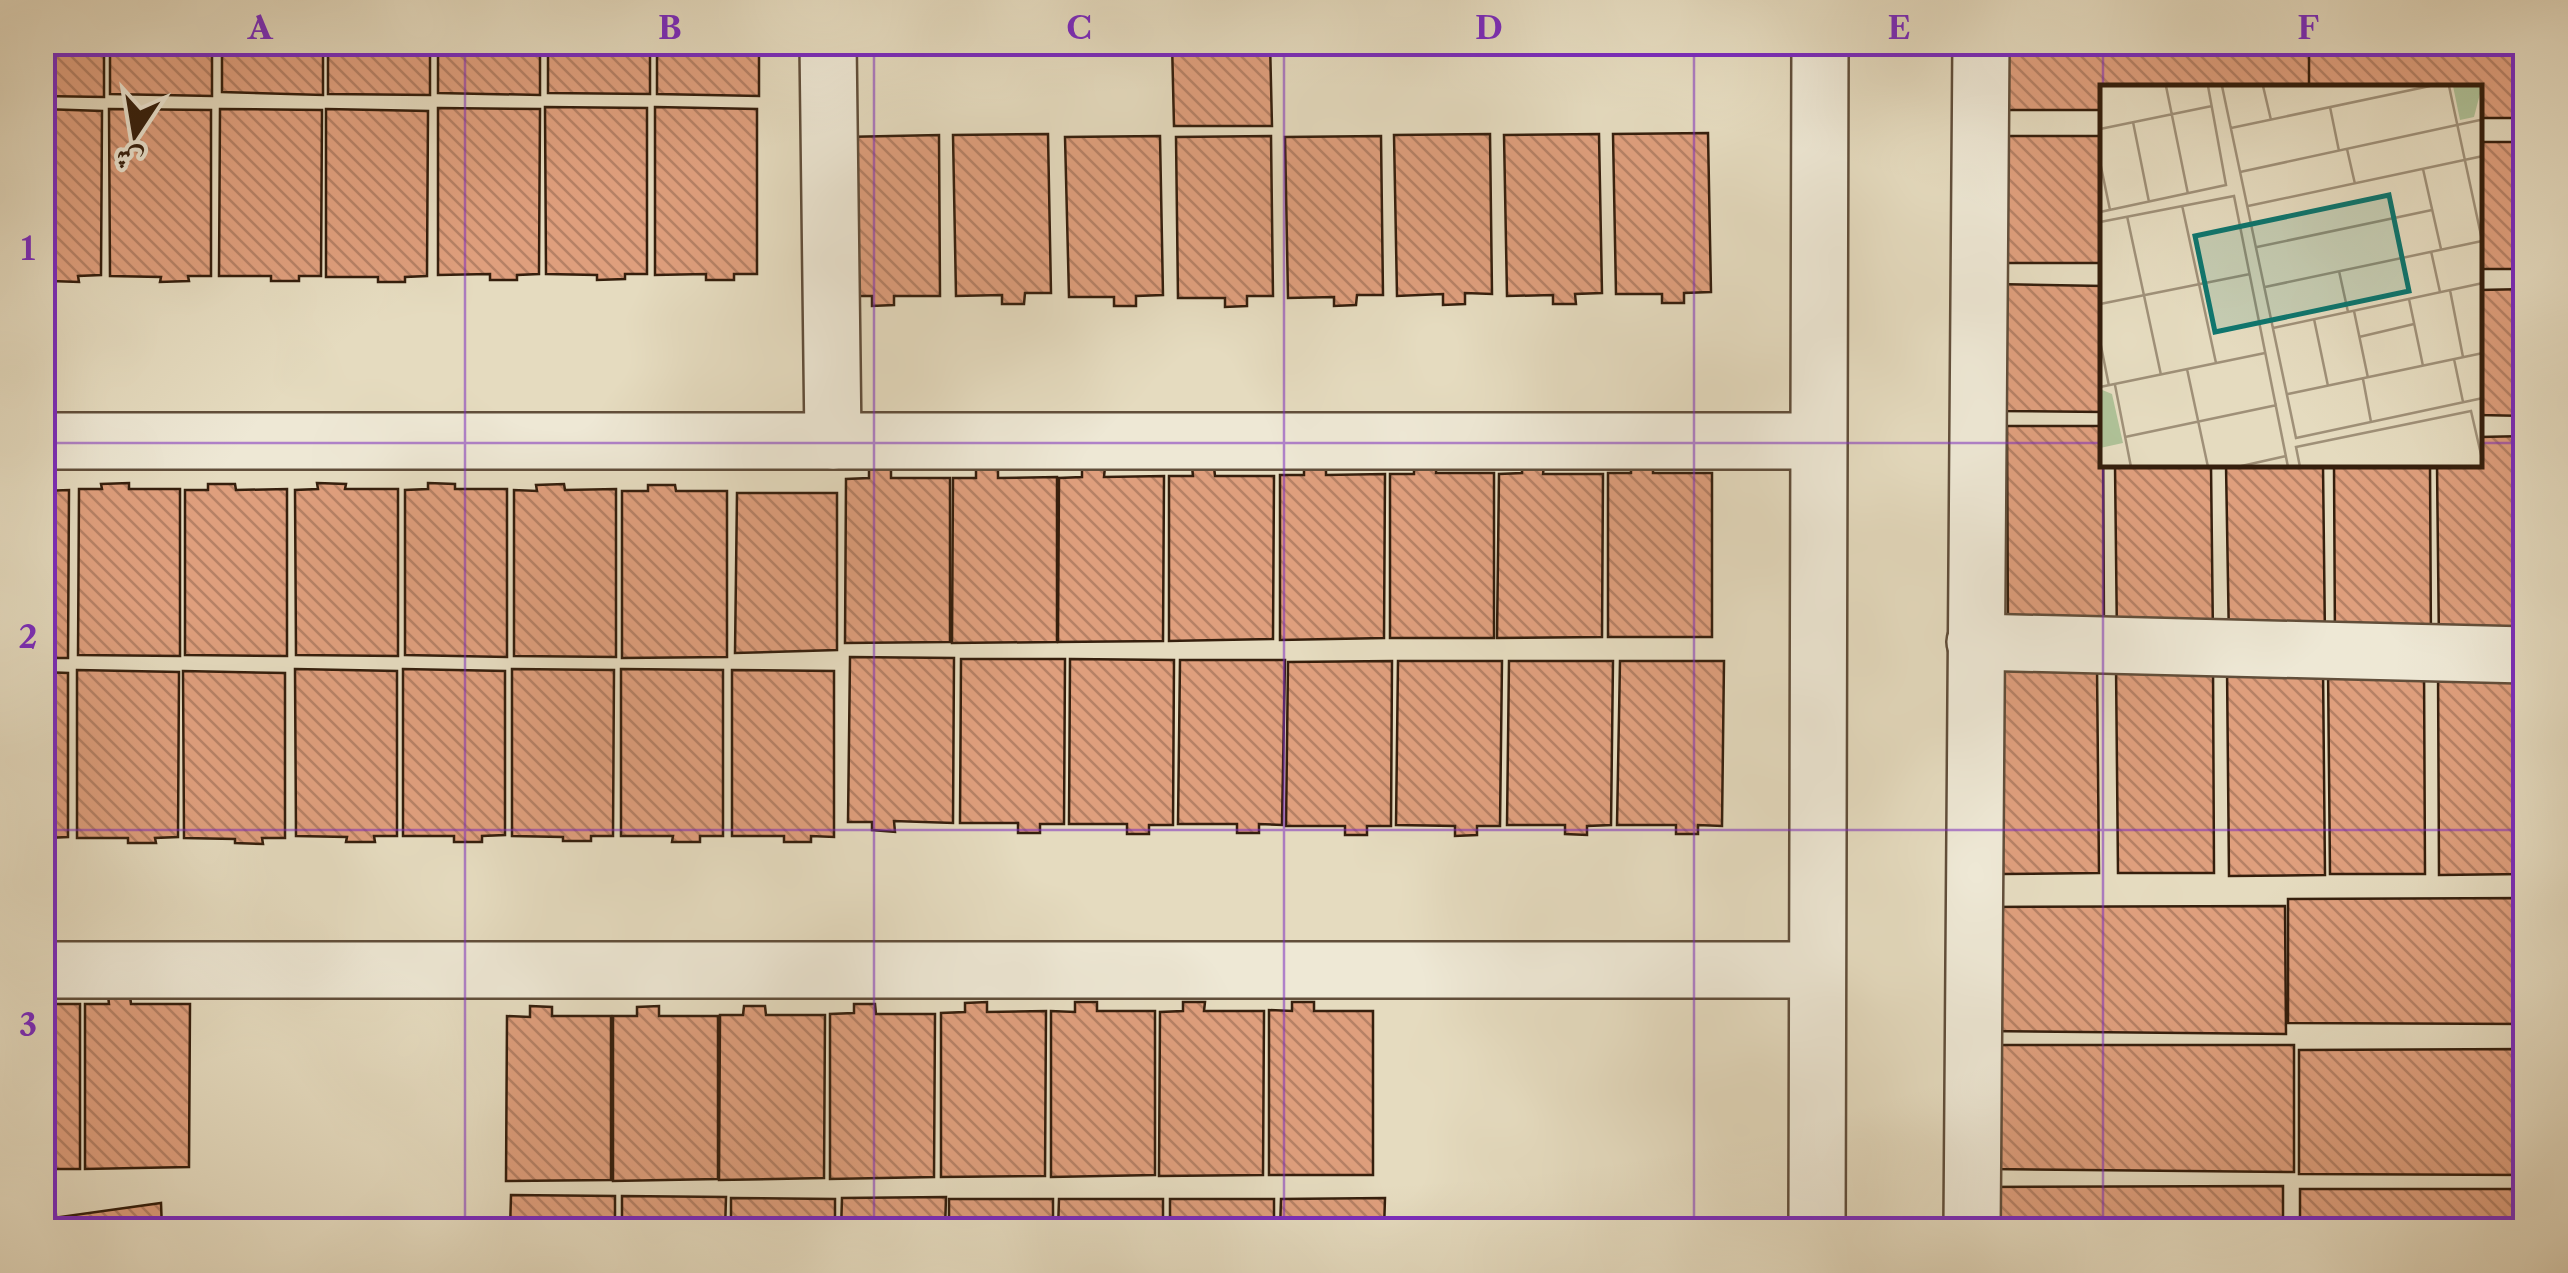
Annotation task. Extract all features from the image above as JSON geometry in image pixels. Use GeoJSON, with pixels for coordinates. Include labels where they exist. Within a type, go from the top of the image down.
{"type":"FeatureCollection","features":[{"type":"Feature","properties":{"kind":"street"},"geometry":{"type":"LineString","coordinates":[[828,42],[832,441]]}},
{"type":"Feature","properties":{"kind":"street"},"geometry":{"type":"LineString","coordinates":[[1817,1230],[1820,42]]}},
{"type":"Feature","properties":{"kind":"street"},"geometry":{"type":"LineString","coordinates":[[1972,1230],[1981,42]]}},
{"type":"Feature","properties":{"kind":"street"},"geometry":{"type":"LineString","coordinates":[[42,441],[1818,441]]}},
{"type":"Feature","properties":{"kind":"street"},"geometry":{"type":"LineString","coordinates":[[1975,642],[2526,656]]}},
{"type":"Feature","properties":{"kind":"street"},"geometry":{"type":"LineString","coordinates":[[42,970],[1816,970]]}},
{"type":"Feature","properties":{"kind":"building"},"geometry":{"type":"Polygon","coordinates":[[[42,42],[104,42],[104,97],[42,96],[42,42]]]}},
{"type":"Feature","properties":{"kind":"building"},"geometry":{"type":"Polygon","coordinates":[[[110,42],[212,42],[212,96],[110,94],[110,42]]]}},
{"type":"Feature","properties":{"kind":"building"},"geometry":{"type":"Polygon","coordinates":[[[222,42],[323,42],[323,95],[222,92],[222,42]]]}},
{"type":"Feature","properties":{"kind":"building"},"geometry":{"type":"Polygon","coordinates":[[[328,42],[430,42],[430,95],[328,94],[328,42]]]}},
{"type":"Feature","properties":{"kind":"building"},"geometry":{"type":"Polygon","coordinates":[[[438,42],[540,42],[540,95],[438,93],[438,42]]]}},
{"type":"Feature","properties":{"kind":"building"},"geometry":{"type":"Polygon","coordinates":[[[548,42],[650,42],[650,94],[548,93],[548,42]]]}},
{"type":"Feature","properties":{"kind":"building"},"geometry":{"type":"Polygon","coordinates":[[[657,42],[759,42],[759,96],[657,94],[657,42]]]}},
{"type":"Feature","properties":{"kind":"building"},"geometry":{"type":"Polygon","coordinates":[[[1172,42],[1270,42],[1272,126],[1174,126],[1172,42]]]}},
{"type":"Feature","properties":{"kind":"building"},"geometry":{"type":"Polygon","coordinates":[[[1991,42],[2313,42],[2313,85],[2100,85],[2100,110],[1991,110],[1991,42]]]}},
{"type":"Feature","properties":{"kind":"building"},"geometry":{"type":"Polygon","coordinates":[[[2309,42],[2526,42],[2526,118],[2483,118],[2483,85],[2309,85],[2309,42]]]}},
{"type":"Feature","properties":{"kind":"building"},"geometry":{"type":"Polygon","coordinates":[[[545,107],[647,108],[647,274],[597,280],[597,275],[546,274],[545,107]]]}},
{"type":"Feature","properties":{"kind":"building"},"geometry":{"type":"Polygon","coordinates":[[[655,107],[757,109],[757,274],[734,274],[734,280],[706,280],[706,274],[655,275],[655,107]]]}},
{"type":"Feature","properties":{"kind":"building"},"geometry":{"type":"Polygon","coordinates":[[[438,108],[540,109],[539,274],[517,275],[517,280],[490,280],[490,274],[438,275],[438,108]]]}},
{"type":"Feature","properties":{"kind":"building"},"geometry":{"type":"Polygon","coordinates":[[[42,109],[102,111],[101,275],[78,276],[79,282],[51,281],[51,276],[42,276],[42,109]]]}},
{"type":"Feature","properties":{"kind":"building"},"geometry":{"type":"Polygon","coordinates":[[[109,109],[211,110],[211,276],[160,282],[161,277],[110,276],[109,109]]]}},
{"type":"Feature","properties":{"kind":"building"},"geometry":{"type":"Polygon","coordinates":[[[220,109],[322,110],[321,276],[271,281],[271,276],[219,276],[220,109]]]}},
{"type":"Feature","properties":{"kind":"building"},"geometry":{"type":"Polygon","coordinates":[[[326,109],[428,111],[427,276],[405,277],[405,282],[378,282],[378,277],[326,277],[326,109]]]}},
{"type":"Feature","properties":{"kind":"building"},"geometry":{"type":"Polygon","coordinates":[[[1708,133],[1711,292],[1684,293],[1684,303],[1662,303],[1662,294],[1616,294],[1613,134],[1708,133]]]}},
{"type":"Feature","properties":{"kind":"building"},"geometry":{"type":"Polygon","coordinates":[[[1048,134],[1051,293],[1025,293],[1024,304],[1002,304],[1002,295],[956,296],[953,135],[1048,134]]]}},
{"type":"Feature","properties":{"kind":"building"},"geometry":{"type":"Polygon","coordinates":[[[1490,134],[1492,294],[1465,293],[1465,304],[1443,305],[1443,294],[1397,296],[1394,135],[1490,134]]]}},
{"type":"Feature","properties":{"kind":"building"},"geometry":{"type":"Polygon","coordinates":[[[1599,134],[1602,293],[1575,294],[1576,304],[1553,304],[1553,295],[1507,296],[1504,135],[1599,134]]]}},
{"type":"Feature","properties":{"kind":"building"},"geometry":{"type":"Polygon","coordinates":[[[939,135],[940,296],[894,296],[894,305],[872,306],[872,296],[845,296],[843,137],[939,135]]]}},
{"type":"Feature","properties":{"kind":"building"},"geometry":{"type":"Polygon","coordinates":[[[1160,136],[1163,295],[1136,296],[1136,306],[1114,306],[1114,297],[1069,297],[1065,137],[1160,136]]]}},
{"type":"Feature","properties":{"kind":"building"},"geometry":{"type":"Polygon","coordinates":[[[1271,136],[1273,296],[1247,296],[1247,306],[1225,307],[1225,298],[1178,298],[1176,137],[1271,136]]]}},
{"type":"Feature","properties":{"kind":"building"},"geometry":{"type":"Polygon","coordinates":[[[1381,136],[1383,295],[1357,295],[1356,305],[1334,306],[1334,297],[1288,298],[1285,137],[1381,136]]]}},
{"type":"Feature","properties":{"kind":"building"},"geometry":{"type":"Polygon","coordinates":[[[1990,136],[2100,136],[2100,263],[1989,263],[1990,136]]]}},
{"type":"Feature","properties":{"kind":"building"},"geometry":{"type":"Polygon","coordinates":[[[2483,142],[2526,142],[2526,269],[2483,269],[2483,142]]]}},
{"type":"Feature","properties":{"kind":"building"},"geometry":{"type":"Polygon","coordinates":[[[1995,284],[2100,286],[2100,412],[1995,411],[1995,284]]]}},
{"type":"Feature","properties":{"kind":"building"},"geometry":{"type":"Polygon","coordinates":[[[2526,289],[2526,416],[2483,415],[2483,290],[2526,289]]]}},
{"type":"Feature","properties":{"kind":"building"},"geometry":{"type":"Polygon","coordinates":[[[2007,426],[2100,426],[2104,633],[2008,634],[2007,426]]]}},
{"type":"Feature","properties":{"kind":"building"},"geometry":{"type":"Polygon","coordinates":[[[2526,436],[2526,645],[2439,645],[2437,468],[2483,468],[2483,437],[2526,436]]]}},
{"type":"Feature","properties":{"kind":"building"},"geometry":{"type":"Polygon","coordinates":[[[1414,464],[1436,464],[1436,473],[1494,473],[1494,638],[1390,638],[1390,474],[1414,474],[1414,464]]]}},
{"type":"Feature","properties":{"kind":"building"},"geometry":{"type":"Polygon","coordinates":[[[1522,464],[1544,465],[1543,474],[1603,474],[1602,637],[1497,638],[1499,474],[1522,473],[1522,464]]]}},
{"type":"Feature","properties":{"kind":"building"},"geometry":{"type":"Polygon","coordinates":[[[1631,464],[1653,464],[1653,473],[1712,473],[1712,637],[1608,637],[1608,473],[1631,473],[1631,464]]]}},
{"type":"Feature","properties":{"kind":"building"},"geometry":{"type":"Polygon","coordinates":[[[1326,465],[1326,475],[1385,474],[1384,638],[1280,640],[1280,475],[1304,475],[1304,466],[1326,465]]]}},
{"type":"Feature","properties":{"kind":"building"},"geometry":{"type":"Polygon","coordinates":[[[1105,467],[1104,477],[1164,476],[1163,641],[1058,642],[1059,478],[1082,477],[1082,468],[1105,467]]]}},
{"type":"Feature","properties":{"kind":"building"},"geometry":{"type":"Polygon","coordinates":[[[1192,467],[1214,467],[1215,476],[1274,476],[1273,639],[1169,641],[1169,476],[1193,476],[1192,467]]]}},
{"type":"Feature","properties":{"kind":"building"},"geometry":{"type":"Polygon","coordinates":[[[998,468],[998,478],[1057,477],[1057,642],[952,643],[953,478],[976,478],[976,469],[998,468]]]}},
{"type":"Feature","properties":{"kind":"building"},"geometry":{"type":"Polygon","coordinates":[[[2115,468],[2211,468],[2213,639],[2117,640],[2115,468]]]}},
{"type":"Feature","properties":{"kind":"building"},"geometry":{"type":"Polygon","coordinates":[[[2226,468],[2323,468],[2325,640],[2229,641],[2226,468]]]}},
{"type":"Feature","properties":{"kind":"building"},"geometry":{"type":"Polygon","coordinates":[[[2334,468],[2430,468],[2431,648],[2335,647],[2334,468]]]}},
{"type":"Feature","properties":{"kind":"building"},"geometry":{"type":"Polygon","coordinates":[[[869,469],[891,469],[891,478],[950,478],[950,642],[845,643],[846,479],[869,478],[869,469]]]}},
{"type":"Feature","properties":{"kind":"building"},"geometry":{"type":"Polygon","coordinates":[[[129,483],[129,489],[180,489],[180,656],[78,655],[79,489],[129,483]]]}},
{"type":"Feature","properties":{"kind":"building"},"geometry":{"type":"Polygon","coordinates":[[[317,483],[346,484],[345,489],[398,489],[398,656],[296,655],[295,490],[318,489],[317,483]]]}},
{"type":"Feature","properties":{"kind":"building"},"geometry":{"type":"Polygon","coordinates":[[[428,483],[455,484],[455,489],[507,489],[507,657],[405,655],[405,490],[428,489],[428,483]]]}},
{"type":"Feature","properties":{"kind":"building"},"geometry":{"type":"Polygon","coordinates":[[[208,484],[235,484],[236,490],[287,489],[287,656],[185,655],[185,490],[208,490],[208,484]]]}},
{"type":"Feature","properties":{"kind":"building"},"geometry":{"type":"Polygon","coordinates":[[[564,484],[565,490],[616,489],[616,657],[514,656],[514,490],[537,491],[536,485],[564,484]]]}},
{"type":"Feature","properties":{"kind":"building"},"geometry":{"type":"Polygon","coordinates":[[[648,485],[675,485],[676,491],[727,491],[727,657],[622,658],[622,491],[648,491],[648,485]]]}},
{"type":"Feature","properties":{"kind":"building"},"geometry":{"type":"Polygon","coordinates":[[[69,490],[68,658],[42,658],[42,491],[69,490]]]}},
{"type":"Feature","properties":{"kind":"building"},"geometry":{"type":"Polygon","coordinates":[[[737,493],[837,493],[837,650],[735,653],[737,493]]]}},
{"type":"Feature","properties":{"kind":"building"},"geometry":{"type":"Polygon","coordinates":[[[850,657],[954,658],[953,823],[894,821],[895,832],[872,830],[872,822],[848,822],[850,657]]]}},
{"type":"Feature","properties":{"kind":"building"},"geometry":{"type":"Polygon","coordinates":[[[961,659],[1065,659],[1064,824],[1040,824],[1040,833],[1018,833],[1018,823],[960,823],[961,659]]]}},
{"type":"Feature","properties":{"kind":"building"},"geometry":{"type":"Polygon","coordinates":[[[1070,659],[1174,660],[1173,825],[1149,825],[1149,834],[1127,834],[1127,824],[1069,824],[1070,659]]]}},
{"type":"Feature","properties":{"kind":"building"},"geometry":{"type":"Polygon","coordinates":[[[1180,660],[1285,660],[1282,825],[1259,824],[1259,833],[1237,833],[1237,824],[1178,824],[1180,660]]]}},
{"type":"Feature","properties":{"kind":"building"},"geometry":{"type":"Polygon","coordinates":[[[1392,661],[1391,826],[1367,826],[1367,835],[1345,835],[1345,826],[1286,826],[1288,662],[1392,661]]]}},
{"type":"Feature","properties":{"kind":"building"},"geometry":{"type":"Polygon","coordinates":[[[1398,661],[1502,661],[1500,826],[1477,826],[1477,835],[1455,836],[1455,826],[1396,825],[1398,661]]]}},
{"type":"Feature","properties":{"kind":"building"},"geometry":{"type":"Polygon","coordinates":[[[1509,661],[1613,661],[1611,825],[1587,826],[1587,835],[1565,834],[1565,825],[1507,825],[1509,661]]]}},
{"type":"Feature","properties":{"kind":"building"},"geometry":{"type":"Polygon","coordinates":[[[1620,661],[1724,661],[1722,826],[1698,825],[1698,834],[1676,834],[1676,825],[1617,825],[1620,661]]]}},
{"type":"Feature","properties":{"kind":"building"},"geometry":{"type":"Polygon","coordinates":[[[2213,664],[2214,873],[2118,873],[2116,665],[2213,664]]]}},
{"type":"Feature","properties":{"kind":"building"},"geometry":{"type":"Polygon","coordinates":[[[2424,665],[2425,874],[2330,874],[2328,666],[2424,665]]]}},
{"type":"Feature","properties":{"kind":"building"},"geometry":{"type":"Polygon","coordinates":[[[2097,666],[2099,873],[2003,874],[2001,667],[2097,666]]]}},
{"type":"Feature","properties":{"kind":"building"},"geometry":{"type":"Polygon","coordinates":[[[2526,666],[2526,874],[2439,875],[2438,667],[2526,666]]]}},
{"type":"Feature","properties":{"kind":"building"},"geometry":{"type":"Polygon","coordinates":[[[2227,667],[2323,668],[2325,875],[2229,876],[2227,667]]]}},
{"type":"Feature","properties":{"kind":"building"},"geometry":{"type":"Polygon","coordinates":[[[295,669],[397,671],[397,836],[374,836],[375,842],[346,842],[347,837],[296,836],[295,669]]]}},
{"type":"Feature","properties":{"kind":"building"},"geometry":{"type":"Polygon","coordinates":[[[403,669],[505,671],[505,835],[482,836],[482,842],[454,842],[454,836],[403,836],[403,669]]]}},
{"type":"Feature","properties":{"kind":"building"},"geometry":{"type":"Polygon","coordinates":[[[512,669],[614,670],[613,836],[563,841],[563,837],[512,836],[512,669]]]}},
{"type":"Feature","properties":{"kind":"building"},"geometry":{"type":"Polygon","coordinates":[[[621,669],[723,670],[723,836],[700,836],[700,842],[672,842],[673,836],[621,836],[621,669]]]}},
{"type":"Feature","properties":{"kind":"building"},"geometry":{"type":"Polygon","coordinates":[[[77,670],[179,672],[178,837],[155,838],[156,843],[128,843],[128,838],[77,838],[77,670]]]}},
{"type":"Feature","properties":{"kind":"building"},"geometry":{"type":"Polygon","coordinates":[[[732,670],[834,671],[834,837],[811,836],[811,842],[784,842],[784,836],[732,836],[732,670]]]}},
{"type":"Feature","properties":{"kind":"building"},"geometry":{"type":"Polygon","coordinates":[[[183,671],[285,673],[285,838],[262,838],[263,844],[184,838],[183,671]]]}},
{"type":"Feature","properties":{"kind":"building"},"geometry":{"type":"Polygon","coordinates":[[[42,672],[68,673],[68,837],[46,838],[45,844],[42,844],[42,672]]]}},
{"type":"Feature","properties":{"kind":"building"},"geometry":{"type":"Polygon","coordinates":[[[2526,898],[2526,1024],[2288,1023],[2288,899],[2526,898]]]}},
{"type":"Feature","properties":{"kind":"building"},"geometry":{"type":"Polygon","coordinates":[[[2285,906],[2286,1034],[1982,1031],[1983,907],[2285,906]]]}},
{"type":"Feature","properties":{"kind":"building"},"geometry":{"type":"Polygon","coordinates":[[[108,995],[130,995],[131,1004],[190,1004],[189,1167],[85,1169],[85,1004],[109,1004],[108,995]]]}},
{"type":"Feature","properties":{"kind":"building"},"geometry":{"type":"Polygon","coordinates":[[[987,1002],[987,1012],[1046,1011],[1045,1176],[941,1177],[941,1013],[965,1012],[965,1003],[987,1002]]]}},
{"type":"Feature","properties":{"kind":"building"},"geometry":{"type":"Polygon","coordinates":[[[1075,1002],[1097,1002],[1097,1011],[1155,1011],[1155,1175],[1051,1177],[1051,1011],[1075,1012],[1075,1002]]]}},
{"type":"Feature","properties":{"kind":"building"},"geometry":{"type":"Polygon","coordinates":[[[1183,1002],[1205,1002],[1204,1011],[1264,1011],[1263,1175],[1159,1176],[1160,1012],[1183,1011],[1183,1002]]]}},
{"type":"Feature","properties":{"kind":"building"},"geometry":{"type":"Polygon","coordinates":[[[1292,1002],[1314,1002],[1314,1011],[1373,1011],[1373,1175],[1269,1175],[1269,1010],[1292,1011],[1292,1002]]]}},
{"type":"Feature","properties":{"kind":"building"},"geometry":{"type":"Polygon","coordinates":[[[42,1004],[80,1004],[80,1169],[42,1169],[42,1004]]]}},
{"type":"Feature","properties":{"kind":"building"},"geometry":{"type":"Polygon","coordinates":[[[854,1004],[875,1004],[876,1014],[935,1014],[934,1177],[830,1179],[830,1014],[854,1013],[854,1004]]]}},
{"type":"Feature","properties":{"kind":"building"},"geometry":{"type":"Polygon","coordinates":[[[530,1006],[552,1007],[552,1016],[611,1016],[611,1180],[506,1181],[507,1016],[530,1017],[530,1006]]]}},
{"type":"Feature","properties":{"kind":"building"},"geometry":{"type":"Polygon","coordinates":[[[659,1006],[659,1016],[718,1016],[718,1179],[613,1181],[613,1016],[637,1016],[637,1007],[659,1006]]]}},
{"type":"Feature","properties":{"kind":"building"},"geometry":{"type":"Polygon","coordinates":[[[744,1006],[765,1006],[766,1015],[825,1015],[824,1178],[719,1180],[720,1015],[743,1015],[744,1006]]]}},
{"type":"Feature","properties":{"kind":"building"},"geometry":{"type":"Polygon","coordinates":[[[1991,1045],[2294,1045],[2294,1172],[1991,1169],[1991,1045]]]}},
{"type":"Feature","properties":{"kind":"building"},"geometry":{"type":"Polygon","coordinates":[[[2526,1049],[2526,1175],[2299,1174],[2299,1050],[2526,1049]]]}},
{"type":"Feature","properties":{"kind":"building"},"geometry":{"type":"Polygon","coordinates":[[[2283,1186],[2283,1230],[1980,1230],[1980,1187],[2283,1186]]]}},
{"type":"Feature","properties":{"kind":"building"},"geometry":{"type":"Polygon","coordinates":[[[2300,1189],[2526,1189],[2526,1230],[2300,1230],[2300,1189]]]}},
{"type":"Feature","properties":{"kind":"building"},"geometry":{"type":"Polygon","coordinates":[[[511,1195],[615,1196],[615,1230],[510,1230],[511,1195]]]}},
{"type":"Feature","properties":{"kind":"building"},"geometry":{"type":"Polygon","coordinates":[[[622,1196],[726,1197],[725,1230],[622,1230],[622,1196]]]}},
{"type":"Feature","properties":{"kind":"building"},"geometry":{"type":"Polygon","coordinates":[[[946,1197],[945,1230],[841,1230],[842,1198],[946,1197]]]}},
{"type":"Feature","properties":{"kind":"building"},"geometry":{"type":"Polygon","coordinates":[[[731,1198],[835,1199],[835,1230],[731,1230],[731,1198]]]}},
{"type":"Feature","properties":{"kind":"building"},"geometry":{"type":"Polygon","coordinates":[[[1385,1198],[1384,1230],[1280,1230],[1281,1199],[1385,1198]]]}},
{"type":"Feature","properties":{"kind":"building"},"geometry":{"type":"Polygon","coordinates":[[[42,1199],[55,1202],[57,1230],[42,1230],[42,1199]]]}},
{"type":"Feature","properties":{"kind":"building"},"geometry":{"type":"Polygon","coordinates":[[[949,1199],[1053,1199],[1053,1230],[949,1230],[949,1199]]]}},
{"type":"Feature","properties":{"kind":"building"},"geometry":{"type":"Polygon","coordinates":[[[1059,1199],[1163,1199],[1163,1230],[1058,1230],[1059,1199]]]}},
{"type":"Feature","properties":{"kind":"building"},"geometry":{"type":"Polygon","coordinates":[[[1170,1199],[1274,1199],[1274,1230],[1170,1230],[1170,1199]]]}},
{"type":"Feature","properties":{"kind":"building"},"geometry":{"type":"Polygon","coordinates":[[[161,1203],[162,1230],[62,1230],[60,1217],[161,1203]]]}}]}
